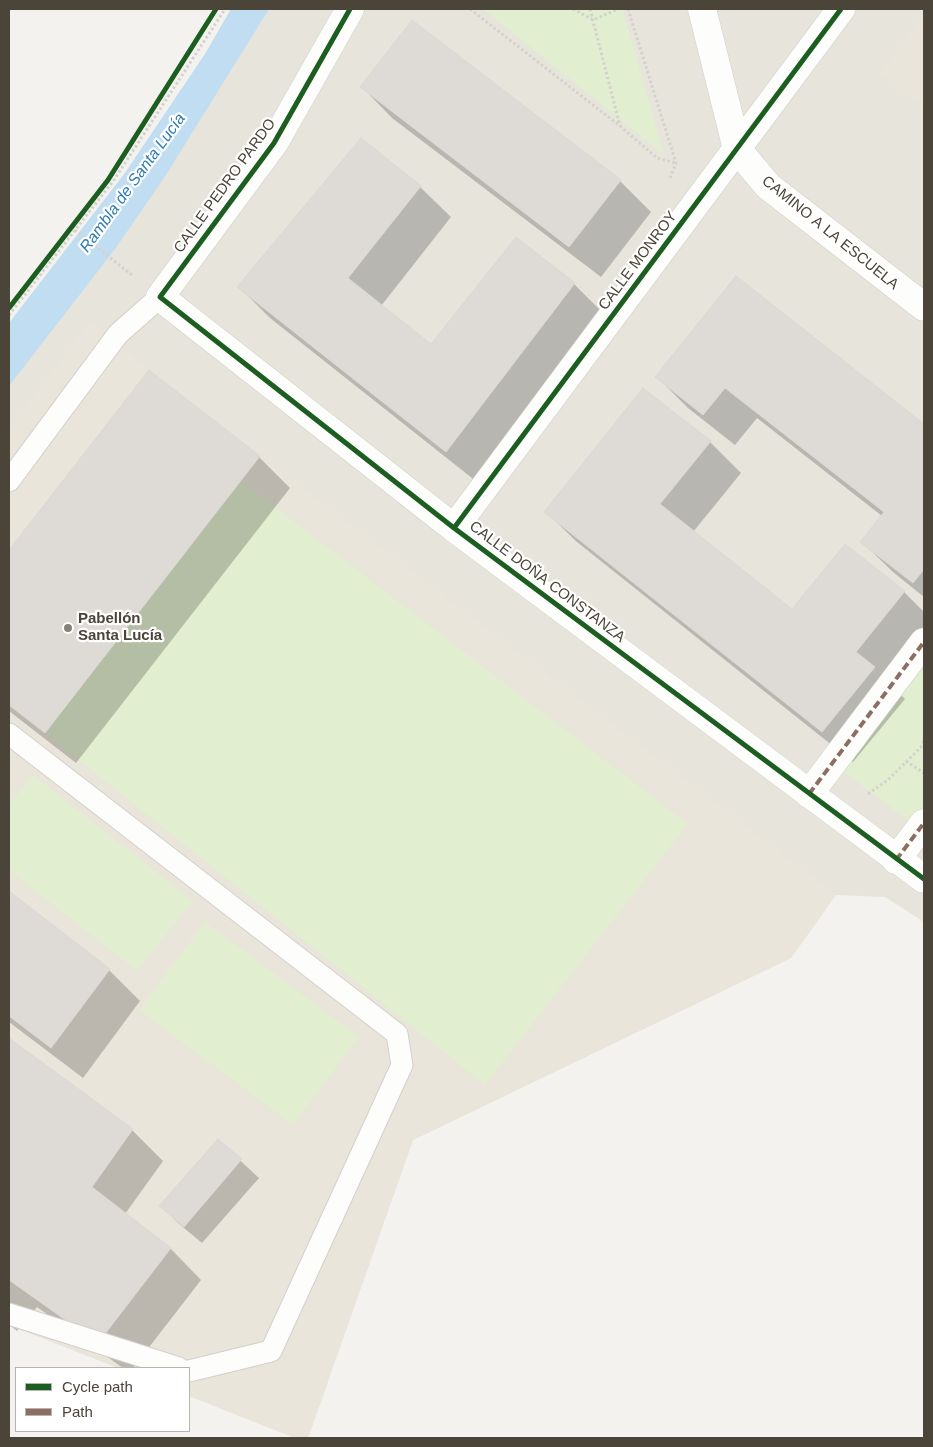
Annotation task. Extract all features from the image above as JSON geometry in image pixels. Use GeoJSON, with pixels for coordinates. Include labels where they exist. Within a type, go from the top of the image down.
{"type":"FeatureCollection","features":[{"type":"Feature","properties":{"kind":"street","name":"CALLE PEDRO PARDO"},"geometry":{"type":"LineString","coordinates":[[160,297],[274,143],[350,9]]}},
{"type":"Feature","properties":{"kind":"street","name":"CAMINO A LA ESCUELA"},"geometry":{"type":"LineString","coordinates":[[702,9],[737,149],[768,186],[924,308]]}},
{"type":"Feature","properties":{"kind":"street","name":"CALLE MONROY"},"geometry":{"type":"LineString","coordinates":[[454,528],[841,9]]}},
{"type":"Feature","properties":{"kind":"street","name":"CALLE DOÑA CONSTANZA"},"geometry":{"type":"LineString","coordinates":[[160,297],[454,528],[896,860],[924,879]]}},
{"type":"Feature","properties":{"kind":"street"},"geometry":{"type":"LineString","coordinates":[[809,794],[924,642]]}},
{"type":"Feature","properties":{"kind":"street"},"geometry":{"type":"LineString","coordinates":[[896,860],[924,823]]}},
{"type":"Feature","properties":{"kind":"lane"},"geometry":{"type":"LineString","coordinates":[[9,480],[118,334],[160,297]]}},
{"type":"Feature","properties":{"kind":"lane"},"geometry":{"type":"LineString","coordinates":[[9,734],[397,1034],[402,1065],[271,1350],[190,1371]]}},
{"type":"Feature","properties":{"kind":"lane"},"geometry":{"type":"LineString","coordinates":[[9,1314],[176,1367]]}},
{"type":"Feature","properties":{"kind":"path"},"geometry":{"type":"LineString","coordinates":[[9,308],[114,180],[225,9]]}},
{"type":"Feature","properties":{"kind":"path"},"geometry":{"type":"LineString","coordinates":[[470,9],[620,126],[657,158],[676,163]]}},
{"type":"Feature","properties":{"kind":"path"},"geometry":{"type":"LineString","coordinates":[[573,9],[593,20]]}},
{"type":"Feature","properties":{"kind":"path"},"geometry":{"type":"LineString","coordinates":[[590,9],[620,126]]}},
{"type":"Feature","properties":{"kind":"path"},"geometry":{"type":"LineString","coordinates":[[593,20],[618,9]]}},
{"type":"Feature","properties":{"kind":"path"},"geometry":{"type":"LineString","coordinates":[[628,9],[676,163],[667,186]]}},
{"type":"Feature","properties":{"kind":"path"},"geometry":{"type":"LineString","coordinates":[[9,315],[74,230],[160,97]]}},
{"type":"Feature","properties":{"kind":"path"},"geometry":{"type":"LineString","coordinates":[[74,230],[113,260]]}},
{"type":"Feature","properties":{"kind":"path"},"geometry":{"type":"LineString","coordinates":[[863,797],[889,779],[921,747],[924,741]]}},
{"type":"Feature","properties":{"kind":"path"},"geometry":{"type":"LineString","coordinates":[[906,761],[924,773]]}},
{"type":"Feature","properties":{"kind":"shaded area"},"geometry":{"type":"Polygon","coordinates":[[[231,9],[924,9],[924,922],[885,897],[836,895],[791,958],[413,1140],[308,1438],[295,1438],[190,1396],[190,1367],[115,1367],[9,1325],[9,323],[125,173],[205,54],[231,9]]]}},
{"type":"Feature","properties":{"kind":"shaded area"},"geometry":{"type":"Polygon","coordinates":[[[924,14],[924,107],[880,73],[924,14]]]}},
{"type":"Feature","properties":{"kind":"shaded area"},"geometry":{"type":"Polygon","coordinates":[[[91,322],[149,370],[260,456],[836,895],[791,958],[413,1140],[308,1438],[295,1438],[190,1396],[190,1367],[115,1367],[9,1325],[9,429],[91,322]]]}},
{"type":"Feature","properties":{"kind":"green space"},"geometry":{"type":"Polygon","coordinates":[[[483,9],[623,9],[664,155],[483,9]]]}},
{"type":"Feature","properties":{"kind":"green space"},"geometry":{"type":"Polygon","coordinates":[[[241,481],[688,824],[485,1085],[45,733],[241,481]]]}},
{"type":"Feature","properties":{"kind":"green space"},"geometry":{"type":"Polygon","coordinates":[[[924,664],[924,805],[911,823],[843,771],[924,664]]]}},
{"type":"Feature","properties":{"kind":"green space"},"geometry":{"type":"Polygon","coordinates":[[[33,775],[193,901],[137,971],[9,870],[9,805],[33,775]]]}},
{"type":"Feature","properties":{"kind":"green space"},"geometry":{"type":"Polygon","coordinates":[[[205,922],[359,1037],[293,1125],[139,1010],[205,922]]]}},
{"type":"Feature","properties":{"kind":"water","name":"Rambla de Santa Lucía"},"geometry":{"type":"Polygon","coordinates":[[[231,9],[269,9],[164,178],[115,249],[9,386],[9,323],[125,173],[205,54],[231,9]]]}},
{"type":"Feature","properties":{"kind":"building"},"geometry":{"type":"Polygon","coordinates":[[[412,20],[621,180],[569,247],[360,87],[412,20]]]}},
{"type":"Feature","properties":{"kind":"building"},"geometry":{"type":"Polygon","coordinates":[[[361,138],[421,186],[348,278],[431,344],[516,237],[575,283],[446,452],[237,287],[361,138]]]}},
{"type":"Feature","properties":{"kind":"building"},"geometry":{"type":"Polygon","coordinates":[[[736,276],[924,424],[924,569],[913,583],[860,542],[884,512],[725,388],[703,415],[655,377],[736,276]]]}},
{"type":"Feature","properties":{"kind":"building","name":"Pabellón Santa Lucía"},"geometry":{"type":"Polygon","coordinates":[[[149,370],[260,456],[45,733],[9,705],[9,550],[149,370]]]}},
{"type":"Feature","properties":{"kind":"building"},"geometry":{"type":"Polygon","coordinates":[[[643,388],[711,441],[660,504],[792,609],[845,544],[905,591],[856,652],[875,667],[822,732],[544,512],[643,388]]]}},
{"type":"Feature","properties":{"kind":"building"},"geometry":{"type":"Polygon","coordinates":[[[9,891],[110,969],[51,1048],[9,1016],[9,891]]]}},
{"type":"Feature","properties":{"kind":"building"},"geometry":{"type":"Polygon","coordinates":[[[9,1038],[133,1129],[92,1187],[171,1248],[98,1343],[9,1280],[9,1038]]]}},
{"type":"Feature","properties":{"kind":"building"},"geometry":{"type":"Polygon","coordinates":[[[218,1139],[242,1159],[184,1227],[159,1206],[218,1139]]]}},
{"type":"Feature","properties":{"kind":"marked path"},"geometry":{"type":"LineString","coordinates":[[809,794],[924,642]]}},
{"type":"Feature","properties":{"kind":"marked path"},"geometry":{"type":"LineString","coordinates":[[896,860],[924,823]]}},
{"type":"Feature","properties":{"kind":"cycle path"},"geometry":{"type":"LineString","coordinates":[[9,308],[108,180],[216,9]]}},
{"type":"Feature","properties":{"kind":"cycle path"},"geometry":{"type":"LineString","coordinates":[[350,9],[274,143],[160,297],[454,528],[924,879]]}},
{"type":"Feature","properties":{"kind":"cycle path"},"geometry":{"type":"LineString","coordinates":[[454,528],[841,9]]}},
{"type":"Feature","properties":{"kind":"place","name":"Pabellón Santa Lucía"},"geometry":{"type":"Point","coordinates":[68,628]}}]}
